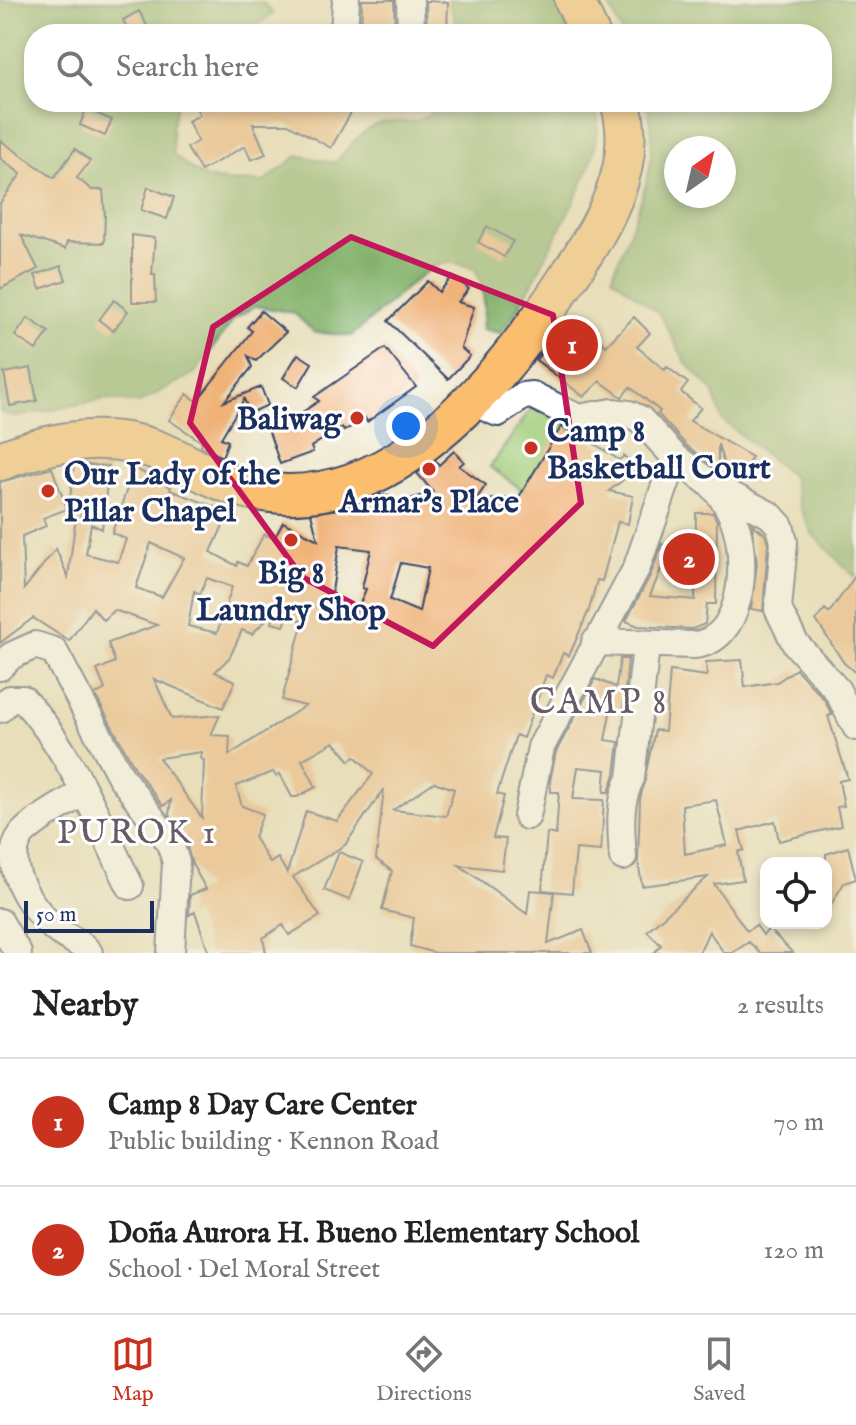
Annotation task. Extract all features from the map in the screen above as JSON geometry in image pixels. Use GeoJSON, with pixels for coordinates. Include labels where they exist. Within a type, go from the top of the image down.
{"type":"FeatureCollection","features":[{"type":"Feature","properties":{"kind":"highway"},"geometry":{"type":"LineString","coordinates":[[574,0],[585,24]]}},
{"type":"Feature","properties":{"kind":"highway"},"geometry":{"type":"LineString","coordinates":[[0,461],[53,445],[120,439],[168,454],[235,486],[264,493],[297,495],[341,484],[384,467],[448,426],[472,402],[543,315],[581,258],[622,179],[628,148],[622,112]]}},
{"type":"Feature","properties":{"kind":"street"},"geometry":{"type":"LineString","coordinates":[[345,24],[346,0]]}},
{"type":"Feature","properties":{"kind":"street"},"geometry":{"type":"LineString","coordinates":[[410,0],[411,24]]}},
{"type":"Feature","properties":{"kind":"street"},"geometry":{"type":"LineString","coordinates":[[472,402],[498,413],[523,396],[532,395],[578,418],[612,412],[629,414],[653,431],[675,457],[713,486],[750,503],[780,526],[784,542],[778,609],[795,643],[837,690],[856,727]]}},
{"type":"Feature","properties":{"kind":"street"},"geometry":{"type":"LineString","coordinates":[[527,816],[541,747],[637,567],[675,457]]}},
{"type":"Feature","properties":{"kind":"street"},"geometry":{"type":"LineString","coordinates":[[595,642],[646,646],[709,644],[719,635],[734,612],[740,576],[737,529],[725,501],[713,486]]}},
{"type":"Feature","properties":{"kind":"street"},"geometry":{"type":"LineString","coordinates":[[0,667],[11,656],[35,645],[54,651],[121,777],[169,841],[176,862],[171,953]]}},
{"type":"Feature","properties":{"kind":"street"},"geometry":{"type":"LineString","coordinates":[[623,857],[620,812],[623,794],[631,778],[646,646]]}},
{"type":"Feature","properties":{"kind":"street"},"geometry":{"type":"LineString","coordinates":[[0,709],[10,699],[23,699],[40,717],[84,791],[130,886]]}},
{"type":"Feature","properties":{"kind":"street"},"geometry":{"type":"LineString","coordinates":[[84,791],[21,834],[9,854],[14,883],[59,933],[84,945],[89,953]]}},
{"type":"Feature","properties":{"kind":"street"},"geometry":{"type":"LineString","coordinates":[[0,922],[18,953]]}},
{"type":"Feature","properties":{"kind":"highlighted area"},"geometry":{"type":"Polygon","coordinates":[[[351,237],[553,315],[581,503],[433,646],[302,577],[190,423],[213,327],[351,237]]]}},
{"type":"Feature","properties":{"kind":"green space"},"geometry":{"type":"Polygon","coordinates":[[[0,0],[263,2],[273,14],[258,24],[24,24],[24,112],[175,112],[173,154],[196,172],[215,180],[264,182],[298,155],[335,163],[372,127],[388,122],[410,122],[432,112],[597,112],[597,139],[579,192],[516,311],[500,333],[482,329],[484,297],[474,268],[444,263],[411,284],[351,336],[314,332],[294,313],[256,306],[234,319],[195,373],[139,403],[106,399],[16,417],[0,412],[0,0]]]}},
{"type":"Feature","properties":{"kind":"green space"},"geometry":{"type":"Polygon","coordinates":[[[448,0],[553,0],[569,24],[456,24],[448,0]]]}},
{"type":"Feature","properties":{"kind":"green space"},"geometry":{"type":"Polygon","coordinates":[[[606,0],[856,0],[856,578],[813,535],[799,506],[792,476],[722,420],[713,391],[686,363],[659,313],[612,277],[644,191],[652,147],[648,112],[832,112],[832,24],[618,24],[606,0]]]}},
{"type":"Feature","properties":{"kind":"green space","name":"Camp 8 Basketball Court"},"geometry":{"type":"Polygon","coordinates":[[[535,403],[572,428],[527,493],[490,467],[535,403]]]}},
{"type":"Feature","properties":{"kind":"building"},"geometry":{"type":"Polygon","coordinates":[[[362,0],[394,0],[395,24],[361,24],[362,0]]]}},
{"type":"Feature","properties":{"kind":"building"},"geometry":{"type":"Polygon","coordinates":[[[426,1],[448,2],[447,24],[427,24],[426,1]]]}},
{"type":"Feature","properties":{"kind":"building"},"geometry":{"type":"Polygon","coordinates":[[[139,11],[146,24],[125,24],[123,20],[139,11]]]}},
{"type":"Feature","properties":{"kind":"building"},"geometry":{"type":"Polygon","coordinates":[[[85,112],[112,120],[105,136],[80,125],[85,112]]]}},
{"type":"Feature","properties":{"kind":"building"},"geometry":{"type":"Polygon","coordinates":[[[198,112],[351,112],[331,148],[288,124],[253,124],[266,154],[251,160],[245,146],[201,171],[187,148],[198,141],[188,121],[200,115],[198,112]]]}},
{"type":"Feature","properties":{"kind":"building"},"geometry":{"type":"Polygon","coordinates":[[[0,140],[54,178],[75,149],[90,161],[77,178],[92,190],[103,190],[105,216],[104,243],[67,242],[65,249],[21,235],[38,269],[0,289],[0,203],[21,174],[0,158],[0,140]]]}},
{"type":"Feature","properties":{"kind":"building"},"geometry":{"type":"Polygon","coordinates":[[[148,187],[174,197],[167,219],[141,210],[148,187]]]}},
{"type":"Feature","properties":{"kind":"building"},"geometry":{"type":"Polygon","coordinates":[[[487,226],[513,241],[504,257],[478,242],[487,226]]]}},
{"type":"Feature","properties":{"kind":"building"},"geometry":{"type":"Polygon","coordinates":[[[132,235],[155,238],[152,274],[155,274],[156,302],[132,302],[132,235]]]}},
{"type":"Feature","properties":{"kind":"building"},"geometry":{"type":"Polygon","coordinates":[[[61,266],[66,280],[40,289],[35,275],[61,266]]]}},
{"type":"Feature","properties":{"kind":"building"},"geometry":{"type":"Polygon","coordinates":[[[453,276],[469,289],[458,302],[474,307],[461,348],[470,356],[448,379],[388,321],[428,281],[439,292],[453,276]]]}},
{"type":"Feature","properties":{"kind":"building"},"geometry":{"type":"Polygon","coordinates":[[[114,300],[128,311],[113,331],[99,320],[114,300]]]}},
{"type":"Feature","properties":{"kind":"building"},"geometry":{"type":"Polygon","coordinates":[[[261,311],[286,332],[256,361],[248,356],[252,367],[224,402],[261,387],[268,405],[250,413],[244,399],[221,438],[228,441],[222,457],[201,446],[202,442],[169,420],[187,394],[197,401],[252,331],[247,327],[261,311]]]}},
{"type":"Feature","properties":{"kind":"building"},"geometry":{"type":"Polygon","coordinates":[[[634,317],[650,333],[637,347],[665,370],[667,367],[688,383],[681,392],[701,408],[690,421],[752,457],[738,481],[727,475],[718,444],[718,470],[686,445],[658,414],[660,411],[630,387],[622,397],[600,381],[584,397],[536,360],[549,343],[552,345],[578,319],[606,346],[634,317]]]}},
{"type":"Feature","properties":{"kind":"building"},"geometry":{"type":"Polygon","coordinates":[[[28,318],[49,332],[36,350],[15,336],[28,318]]]}},
{"type":"Feature","properties":{"kind":"building"},"geometry":{"type":"Polygon","coordinates":[[[385,348],[416,387],[367,422],[365,418],[344,431],[342,427],[311,447],[313,452],[280,464],[267,426],[298,415],[319,401],[314,397],[385,348]]]}},
{"type":"Feature","properties":{"kind":"building"},"geometry":{"type":"Polygon","coordinates":[[[298,354],[312,363],[298,387],[283,378],[298,354]]]}},
{"type":"Feature","properties":{"kind":"building"},"geometry":{"type":"Polygon","coordinates":[[[31,368],[37,401],[10,406],[4,373],[31,368]]]}},
{"type":"Feature","properties":{"kind":"building"},"geometry":{"type":"Polygon","coordinates":[[[561,427],[580,434],[619,460],[624,456],[638,468],[609,491],[633,496],[628,524],[618,522],[602,581],[597,580],[589,610],[569,656],[563,653],[553,678],[546,675],[523,738],[516,735],[497,794],[504,796],[493,838],[506,839],[502,870],[459,865],[527,914],[530,890],[554,892],[548,944],[583,930],[592,953],[435,953],[410,946],[414,918],[382,910],[392,871],[376,859],[384,789],[345,845],[293,877],[320,916],[289,935],[283,925],[263,938],[266,953],[209,953],[195,912],[189,915],[190,895],[206,889],[192,864],[184,836],[169,815],[171,800],[163,806],[135,768],[95,695],[105,689],[97,670],[115,662],[108,643],[157,625],[114,610],[103,620],[93,608],[69,641],[33,618],[0,643],[0,482],[52,468],[67,509],[43,518],[46,526],[22,536],[24,589],[56,549],[68,577],[75,524],[85,509],[76,513],[77,505],[69,508],[74,464],[109,466],[102,529],[91,524],[86,554],[118,562],[126,539],[112,533],[134,468],[171,487],[170,490],[229,512],[211,552],[237,566],[238,562],[247,566],[264,534],[274,539],[283,522],[318,540],[311,513],[345,508],[378,495],[392,495],[394,504],[433,492],[417,473],[436,461],[439,465],[454,451],[464,462],[459,466],[486,485],[475,501],[519,497],[561,427]],[[151,543],[136,588],[162,597],[184,558],[151,543]],[[339,546],[329,611],[353,621],[366,589],[362,588],[371,550],[339,546]],[[401,563],[390,600],[419,612],[428,568],[401,563]],[[207,578],[200,594],[194,591],[188,626],[217,633],[232,587],[207,578]],[[276,610],[252,634],[242,630],[230,657],[215,672],[235,681],[223,708],[154,679],[172,719],[220,715],[211,735],[230,736],[229,755],[305,706],[282,700],[303,621],[288,616],[284,626],[272,623],[276,610]],[[334,742],[302,760],[316,787],[292,797],[280,774],[276,776],[273,772],[236,786],[242,806],[263,814],[254,837],[270,863],[278,858],[287,873],[306,811],[337,821],[373,774],[355,756],[350,761],[334,742]],[[202,752],[159,758],[202,818],[202,752]],[[434,782],[393,810],[446,816],[454,789],[434,782]]]}},
{"type":"Feature","properties":{"kind":"building"},"geometry":{"type":"Polygon","coordinates":[[[696,513],[713,513],[717,521],[716,604],[707,604],[705,624],[692,629],[638,626],[626,621],[651,574],[662,544],[670,547],[650,596],[695,600],[696,513]]]}},
{"type":"Feature","properties":{"kind":"building"},"geometry":{"type":"Polygon","coordinates":[[[752,524],[765,534],[768,543],[763,611],[751,609],[757,564],[752,524]]]}},
{"type":"Feature","properties":{"kind":"building"},"geometry":{"type":"Polygon","coordinates":[[[856,575],[856,673],[844,663],[816,620],[825,609],[829,613],[856,575]]]}},
{"type":"Feature","properties":{"kind":"building"},"geometry":{"type":"Polygon","coordinates":[[[620,659],[628,659],[623,711],[611,708],[605,740],[619,742],[609,792],[604,792],[606,770],[578,767],[573,799],[604,800],[601,851],[576,849],[572,893],[542,890],[547,833],[556,835],[559,792],[551,792],[550,781],[556,752],[595,679],[616,687],[620,659]]]}},
{"type":"Feature","properties":{"kind":"building"},"geometry":{"type":"Polygon","coordinates":[[[742,660],[745,687],[777,682],[796,669],[824,699],[832,715],[828,716],[848,779],[839,781],[844,806],[837,807],[841,826],[779,841],[775,821],[739,831],[744,850],[738,852],[743,880],[714,884],[747,931],[756,925],[763,935],[769,929],[793,953],[760,953],[749,942],[732,953],[724,953],[709,931],[699,953],[654,953],[661,945],[647,931],[708,877],[642,886],[638,861],[640,800],[655,730],[665,731],[670,671],[707,676],[706,662],[742,660]],[[716,800],[682,805],[685,854],[727,845],[716,800]]]}},
{"type":"Feature","properties":{"kind":"building"},"geometry":{"type":"Polygon","coordinates":[[[848,847],[856,879],[844,883],[832,903],[832,857],[826,857],[826,854],[848,847]]]}},
{"type":"Feature","properties":{"kind":"building"},"geometry":{"type":"Polygon","coordinates":[[[339,852],[363,862],[349,900],[324,890],[339,852]]]}},
{"type":"Feature","properties":{"kind":"place","name":"Camp 8 Day Care Center"},"geometry":{"type":"Point","coordinates":[572,345]}},
{"type":"Feature","properties":{"kind":"place","name":"Baliwag"},"geometry":{"type":"Point","coordinates":[357,418]}},
{"type":"Feature","properties":{"kind":"place","name":"Camp 8 Basketball Court"},"geometry":{"type":"Point","coordinates":[531,448]}},
{"type":"Feature","properties":{"kind":"place","name":"Armar's Place"},"geometry":{"type":"Point","coordinates":[429,469]}},
{"type":"Feature","properties":{"kind":"place","name":"Our Lady of the Pillar Chapel"},"geometry":{"type":"Point","coordinates":[48,491]}},
{"type":"Feature","properties":{"kind":"place","name":"Big 8 Laundry Shop"},"geometry":{"type":"Point","coordinates":[291,540]}},
{"type":"Feature","properties":{"kind":"place","name":"Doña Aurora H. Bueno Elementary School"},"geometry":{"type":"Point","coordinates":[689,559]}},
{"type":"Feature","properties":{"kind":"district","name":"CAMP 8"},"geometry":{"type":"Point","coordinates":[599,700]}},
{"type":"Feature","properties":{"kind":"district","name":"PUROK 1"},"geometry":{"type":"Point","coordinates":[137,831]}}]}
